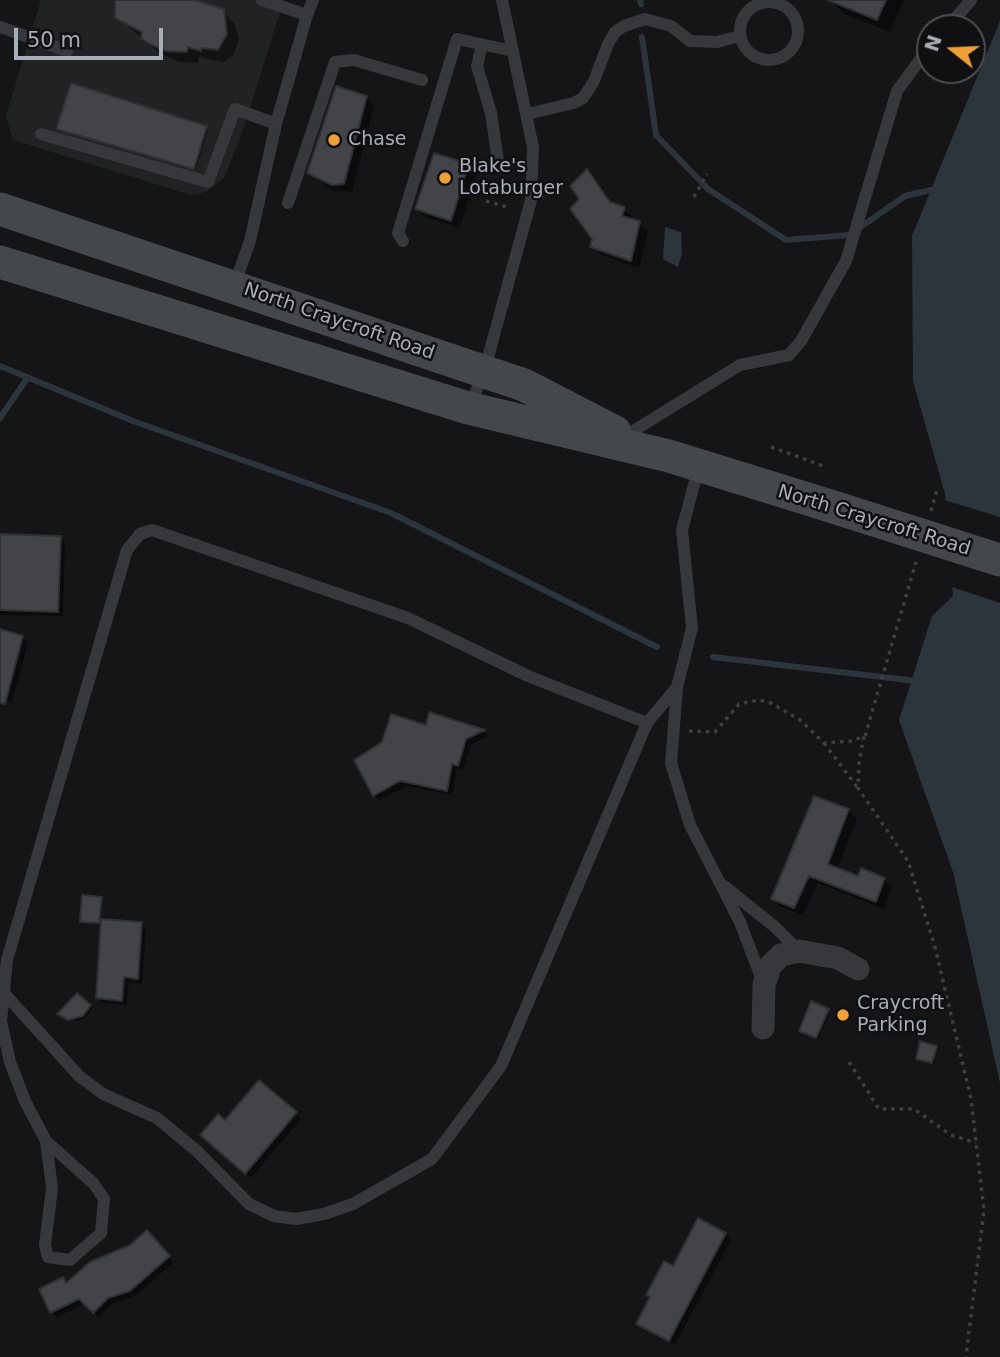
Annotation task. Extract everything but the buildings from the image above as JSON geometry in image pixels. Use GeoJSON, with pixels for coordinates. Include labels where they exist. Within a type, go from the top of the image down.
{"type":"FeatureCollection","features":[{"type":"Feature","properties":{"kind":"main road","name":"North Craycroft Road"},"geometry":{"type":"LineString","coordinates":[[0,209],[524,385],[625,436],[684,461]]}},
{"type":"Feature","properties":{"kind":"main road","name":"North Craycroft Road"},"geometry":{"type":"LineString","coordinates":[[0,262],[468,408],[684,461],[1000,560]]}},
{"type":"Feature","properties":{"kind":"street"},"geometry":{"type":"LineString","coordinates":[[763,1028],[764,985],[771,966],[782,956],[799,951],[838,958],[858,969]]}},
{"type":"Feature","properties":{"kind":"lane"},"geometry":{"type":"LineString","coordinates":[[262,0],[307,15]]}},
{"type":"Feature","properties":{"kind":"lane"},"geometry":{"type":"LineString","coordinates":[[234,286],[250,241],[276,124],[313,0]]}},
{"type":"Feature","properties":{"kind":"lane"},"geometry":{"type":"LineString","coordinates":[[468,408],[484,372],[530,213],[533,147],[502,0]]}},
{"type":"Feature","properties":{"kind":"lane"},"geometry":{"type":"LineString","coordinates":[[959,14],[971,0]]}},
{"type":"Feature","properties":{"kind":"lane"},"geometry":{"type":"LineString","coordinates":[[763,1],[781,5],[794,18],[797,27],[793,47],[786,54],[768,60],[750,53],[740,36],[743,19],[748,11],[763,1]]}},
{"type":"Feature","properties":{"kind":"lane"},"geometry":{"type":"LineString","coordinates":[[527,114],[574,103],[583,98],[594,81],[608,44],[615,32],[624,26],[645,19],[671,26],[690,41],[717,42],[740,36]]}},
{"type":"Feature","properties":{"kind":"lane"},"geometry":{"type":"LineString","coordinates":[[0,27],[67,51]]}},
{"type":"Feature","properties":{"kind":"lane"},"geometry":{"type":"LineString","coordinates":[[403,242],[398,233],[457,39],[513,51]]}},
{"type":"Feature","properties":{"kind":"lane"},"geometry":{"type":"LineString","coordinates":[[482,44],[477,66],[491,113],[498,161]]}},
{"type":"Feature","properties":{"kind":"lane"},"geometry":{"type":"LineString","coordinates":[[288,203],[335,62],[354,60],[422,80]]}},
{"type":"Feature","properties":{"kind":"lane"},"geometry":{"type":"LineString","coordinates":[[625,436],[740,365],[789,355],[801,341],[846,261],[897,91],[916,61]]}},
{"type":"Feature","properties":{"kind":"lane"},"geometry":{"type":"LineString","coordinates":[[41,134],[208,182],[235,109],[276,124]]}},
{"type":"Feature","properties":{"kind":"lane"},"geometry":{"type":"LineString","coordinates":[[684,461],[682,530],[692,628],[677,687],[671,763],[679,795],[754,953],[764,985]]}},
{"type":"Feature","properties":{"kind":"lane"},"geometry":{"type":"LineString","coordinates":[[46,1141],[52,1188],[45,1245],[48,1257],[70,1260],[100,1233],[104,1199],[94,1184],[72,1168],[46,1141],[25,1101],[10,1062],[1,1021],[7,960],[127,550],[140,534],[152,530],[408,618],[527,676],[647,723]]}},
{"type":"Feature","properties":{"kind":"lane"},"geometry":{"type":"LineString","coordinates":[[4,993],[79,1076],[103,1094],[157,1118],[197,1151],[249,1204],[274,1216],[296,1219],[353,1204],[432,1159],[501,1066],[647,723],[677,687]]}},
{"type":"Feature","properties":{"kind":"lane"},"geometry":{"type":"LineString","coordinates":[[720,883],[775,927],[799,951]]}},
{"type":"Feature","properties":{"kind":"path"},"geometry":{"type":"LineString","coordinates":[[694,197],[707,174]]}},
{"type":"Feature","properties":{"kind":"path"},"geometry":{"type":"LineString","coordinates":[[486,201],[507,207]]}},
{"type":"Feature","properties":{"kind":"path"},"geometry":{"type":"LineString","coordinates":[[771,447],[825,467]]}},
{"type":"Feature","properties":{"kind":"path"},"geometry":{"type":"LineString","coordinates":[[858,788],[864,736],[901,611]]}},
{"type":"Feature","properties":{"kind":"path"},"geometry":{"type":"LineString","coordinates":[[674,729],[707,734],[715,732],[739,704],[758,699],[771,703],[800,720],[824,743],[908,861],[935,947],[971,1099],[984,1210],[966,1357]]}},
{"type":"Feature","properties":{"kind":"path"},"geometry":{"type":"LineString","coordinates":[[824,743],[852,741],[864,736]]}},
{"type":"Feature","properties":{"kind":"path"},"geometry":{"type":"LineString","coordinates":[[849,1062],[879,1109],[914,1109],[951,1135],[976,1143]]}},
{"type":"Feature","properties":{"kind":"shaded area"},"geometry":{"type":"Polygon","coordinates":[[[41,0],[284,0],[241,136],[224,178],[206,192],[191,195],[13,140],[6,116],[41,0]]]}},
{"type":"Feature","properties":{"kind":"shaded area"},"geometry":{"type":"Polygon","coordinates":[[[1000,21],[1000,1083],[953,872],[899,720],[932,616],[953,596],[945,494],[913,381],[912,236],[974,84],[986,84],[986,55],[1000,21]]]}},
{"type":"Feature","properties":{"kind":"shaded area"},"geometry":{"type":"Polygon","coordinates":[[[665,227],[681,232],[682,254],[678,267],[663,259],[665,227]]]}},
{"type":"Feature","properties":{"kind":"pier"},"geometry":{"type":"Polygon","coordinates":[[[941,499],[1000,517],[1000,603],[949,586],[941,499]]]}},
{"type":"Feature","properties":{"kind":"waterway"},"geometry":{"type":"LineString","coordinates":[[640,0],[641,4]]}},
{"type":"Feature","properties":{"kind":"waterway"},"geometry":{"type":"LineString","coordinates":[[642,37],[656,135],[708,189],[786,240],[849,235],[905,196],[931,190],[936,193]]}},
{"type":"Feature","properties":{"kind":"waterway"},"geometry":{"type":"LineString","coordinates":[[0,366],[133,421],[391,513],[657,647]]}},
{"type":"Feature","properties":{"kind":"waterway"},"geometry":{"type":"LineString","coordinates":[[0,418],[28,377]]}},
{"type":"Feature","properties":{"kind":"waterway"},"geometry":{"type":"LineString","coordinates":[[713,657],[916,681]]}},
{"type":"Feature","properties":{"kind":"place","name":"Chase"},"geometry":{"type":"Point","coordinates":[334,140]}},
{"type":"Feature","properties":{"kind":"place","name":"Blake's Lotaburger"},"geometry":{"type":"Point","coordinates":[445,178]}},
{"type":"Feature","properties":{"kind":"place","name":"Craycroft Parking"},"geometry":{"type":"Point","coordinates":[843,1015]}}]}
